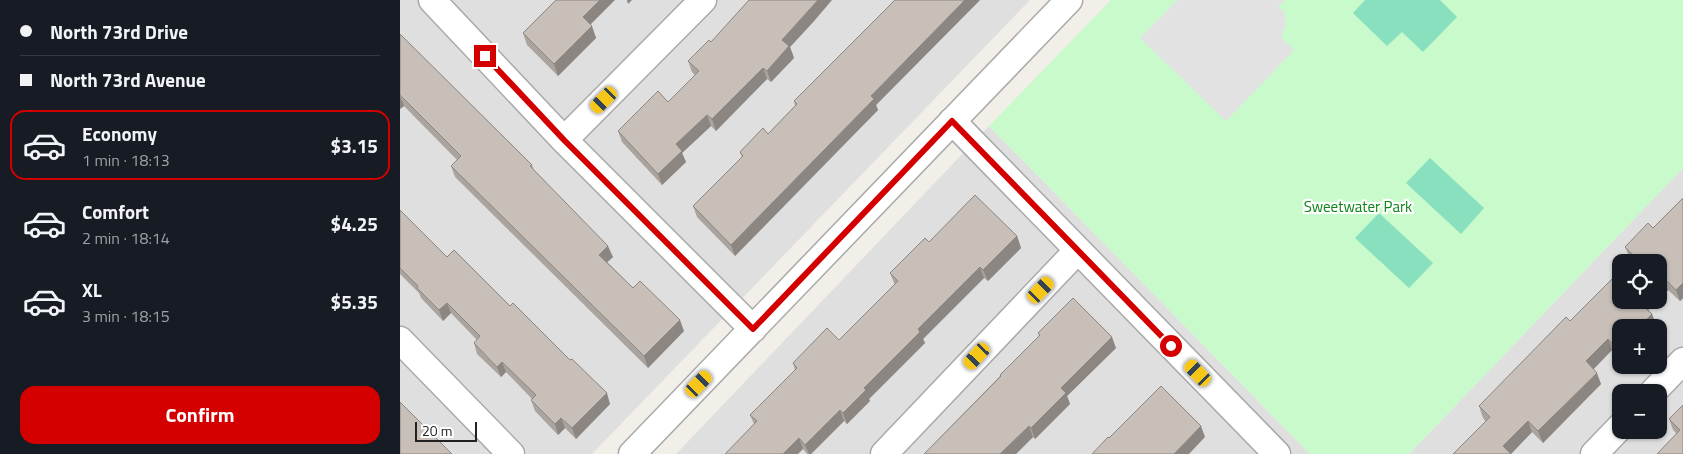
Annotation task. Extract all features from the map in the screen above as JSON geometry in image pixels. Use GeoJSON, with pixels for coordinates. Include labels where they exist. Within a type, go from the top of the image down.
{"type":"FeatureCollection","features":[{"type":"Feature","properties":{"kind":"street"},"geometry":{"type":"LineString","coordinates":[[432,0],[564,140],[753,329]]}},
{"type":"Feature","properties":{"kind":"street"},"geometry":{"type":"LineString","coordinates":[[564,140],[703,0]]}},
{"type":"Feature","properties":{"kind":"street"},"geometry":{"type":"LineString","coordinates":[[632,454],[1069,0]]}},
{"type":"Feature","properties":{"kind":"street"},"geometry":{"type":"LineString","coordinates":[[952,121],[1078,250],[1264,450]]}},
{"type":"Feature","properties":{"kind":"street"},"geometry":{"type":"LineString","coordinates":[[884,454],[1078,250]]}},
{"type":"Feature","properties":{"kind":"street"},"geometry":{"type":"LineString","coordinates":[[400,340],[511,454]]}},
{"type":"Feature","properties":{"kind":"street"},"geometry":{"type":"LineString","coordinates":[[1661,384],[1683,361]]}},
{"type":"Feature","properties":{"kind":"street"},"geometry":{"type":"LineString","coordinates":[[1594,454],[1612,435]]}},
{"type":"Feature","properties":{"kind":"shaded area"},"geometry":{"type":"Polygon","coordinates":[[[400,0],[1030,0],[592,454],[400,454],[400,0]]]}},
{"type":"Feature","properties":{"kind":"shaded area"},"geometry":{"type":"Polygon","coordinates":[[[1177,0],[1285,0],[1278,7],[1284,12],[1286,24],[1281,37],[1294,50],[1226,121],[1140,38],[1177,0]]]}},
{"type":"Feature","properties":{"kind":"shaded area"},"geometry":{"type":"Polygon","coordinates":[[[989,126],[1310,454],[676,454],[989,126]]]}},
{"type":"Feature","properties":{"kind":"shaded area"},"geometry":{"type":"Polygon","coordinates":[[[1683,168],[1683,454],[1409,454],[1683,168]]]}},
{"type":"Feature","properties":{"kind":"green space","name":"Sweetwater Park"},"geometry":{"type":"Polygon","coordinates":[[[1111,0],[1683,0],[1683,168],[1409,454],[1310,454],[989,126],[1111,0]]]}},
{"type":"Feature","properties":{"kind":"green space"},"geometry":{"type":"Polygon","coordinates":[[[1365,0],[1440,0],[1457,17],[1423,52],[1402,32],[1387,46],[1353,13],[1365,0]]]}},
{"type":"Feature","properties":{"kind":"green space"},"geometry":{"type":"Polygon","coordinates":[[[1430,158],[1484,208],[1461,234],[1406,183],[1430,158]]]}},
{"type":"Feature","properties":{"kind":"green space"},"geometry":{"type":"Polygon","coordinates":[[[1379,213],[1433,263],[1409,288],[1355,238],[1379,213]]]}},
{"type":"Feature","properties":{"kind":"building"},"geometry":{"type":"Polygon","coordinates":[[[556,0],[600,0],[583,17],[592,26],[554,64],[523,33],[556,0]]]}},
{"type":"Feature","properties":{"kind":"building"},"geometry":{"type":"Polygon","coordinates":[[[749,0],[818,0],[782,40],[789,46],[767,71],[763,68],[712,119],[707,115],[676,144],[682,151],[658,174],[618,131],[658,91],[668,102],[699,71],[688,61],[709,40],[711,42],[749,0]]]}},
{"type":"Feature","properties":{"kind":"building"},"geometry":{"type":"Polygon","coordinates":[[[895,0],[965,0],[871,96],[874,99],[731,245],[693,206],[743,156],[740,152],[763,128],[768,134],[797,104],[794,101],[895,0]]]}},
{"type":"Feature","properties":{"kind":"building"},"geometry":{"type":"Polygon","coordinates":[[[400,34],[532,165],[530,166],[608,246],[599,255],[633,288],[640,281],[680,320],[644,356],[451,166],[461,156],[400,95],[400,34]]]}},
{"type":"Feature","properties":{"kind":"building"},"geometry":{"type":"Polygon","coordinates":[[[975,195],[1017,236],[983,270],[980,267],[918,329],[920,332],[864,388],[866,390],[843,413],[840,410],[805,445],[799,438],[783,454],[725,454],[757,421],[750,415],[797,368],[793,363],[827,328],[839,340],[898,281],[890,273],[925,238],[929,242],[975,195]]]}},
{"type":"Feature","properties":{"kind":"building"},"geometry":{"type":"Polygon","coordinates":[[[1683,198],[1683,283],[1676,290],[1667,281],[1667,254],[1632,254],[1625,247],[1648,223],[1653,228],[1683,198]]]}},
{"type":"Feature","properties":{"kind":"building"},"geometry":{"type":"Polygon","coordinates":[[[400,210],[447,257],[454,250],[510,306],[513,303],[570,360],[572,359],[607,393],[572,428],[561,418],[555,424],[531,400],[536,395],[502,362],[497,367],[474,343],[480,336],[447,303],[439,310],[400,268],[400,210]]]}},
{"type":"Feature","properties":{"kind":"building"},"geometry":{"type":"Polygon","coordinates":[[[1612,279],[1612,309],[1647,309],[1652,314],[1647,319],[1612,319],[1612,343],[1608,339],[1586,361],[1597,373],[1538,431],[1528,421],[1503,446],[1511,454],[1453,454],[1490,417],[1479,406],[1566,317],[1570,321],[1612,279]]]}},
{"type":"Feature","properties":{"kind":"building"},"geometry":{"type":"Polygon","coordinates":[[[1073,298],[1112,337],[1061,388],[1066,393],[1031,428],[1029,426],[1000,454],[924,454],[1001,376],[1040,335],[1038,333],[1073,298]]]}},
{"type":"Feature","properties":{"kind":"building"},"geometry":{"type":"Polygon","coordinates":[[[1161,386],[1201,426],[1174,454],[1092,454],[1108,437],[1161,386]]]}},
{"type":"Feature","properties":{"kind":"building"},"geometry":{"type":"Polygon","coordinates":[[[400,402],[452,454],[400,454],[400,402]]]}},
{"type":"Feature","properties":{"kind":"building"},"geometry":{"type":"Polygon","coordinates":[[[1683,405],[1683,454],[1657,454],[1680,430],[1669,419],[1683,405]]]}},
{"type":"Feature","properties":{"kind":"route"},"geometry":{"type":"LineString","coordinates":[[485,56],[564,140],[753,329],[952,121],[1171,346]]}}]}
